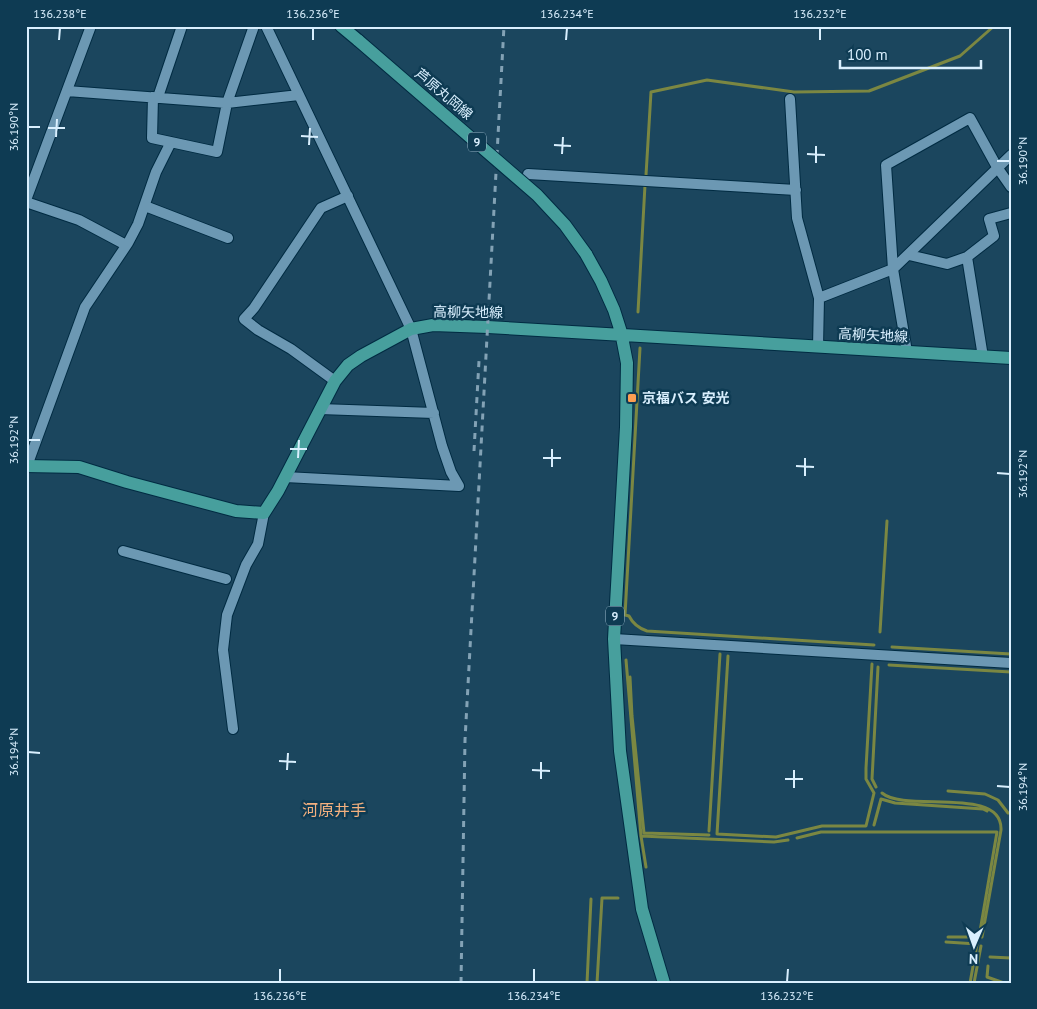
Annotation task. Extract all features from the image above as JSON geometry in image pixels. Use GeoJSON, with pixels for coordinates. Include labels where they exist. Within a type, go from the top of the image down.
{"type":"FeatureCollection","features":[{"type":"Feature","properties":{"kind":"main road","name":"芦原丸岡線"},"geometry":{"type":"LineString","coordinates":[[341,26],[532,190],[565,224],[586,254],[608,296],[622,336]]}},
{"type":"Feature","properties":{"kind":"main road","name":"高柳矢地線"},"geometry":{"type":"LineString","coordinates":[[264,513],[335,381],[348,365],[361,356],[411,329],[433,325],[481,326],[1011,358]]}},
{"type":"Feature","properties":{"kind":"main road","name":"9"},"geometry":{"type":"LineString","coordinates":[[622,336],[627,363],[628,395],[614,638],[620,751],[639,893],[647,931],[664,983]]}},
{"type":"Feature","properties":{"kind":"main road"},"geometry":{"type":"LineString","coordinates":[[27,466],[79,467],[236,512],[264,513]]}},
{"type":"Feature","properties":{"kind":"street"},"geometry":{"type":"LineString","coordinates":[[91,26],[26,201],[79,220],[126,245]]}},
{"type":"Feature","properties":{"kind":"street"},"geometry":{"type":"LineString","coordinates":[[182,26],[156,97],[152,138],[216,152],[227,103],[254,26]]}},
{"type":"Feature","properties":{"kind":"street"},"geometry":{"type":"LineString","coordinates":[[266,26],[411,329],[442,446],[451,472],[459,486],[284,477]]}},
{"type":"Feature","properties":{"kind":"street"},"geometry":{"type":"LineString","coordinates":[[67,91],[227,103],[299,94]]}},
{"type":"Feature","properties":{"kind":"street"},"geometry":{"type":"LineString","coordinates":[[790,99],[797,218],[820,298],[818,347]]}},
{"type":"Feature","properties":{"kind":"street"},"geometry":{"type":"LineString","coordinates":[[907,352],[893,269],[886,165],[970,118],[1011,188]]}},
{"type":"Feature","properties":{"kind":"street"},"geometry":{"type":"LineString","coordinates":[[27,466],[85,306],[138,224],[156,172],[171,142]]}},
{"type":"Feature","properties":{"kind":"street"},"geometry":{"type":"LineString","coordinates":[[820,298],[893,269],[1011,155]]}},
{"type":"Feature","properties":{"kind":"street"},"geometry":{"type":"LineString","coordinates":[[528,174],[796,190]]}},
{"type":"Feature","properties":{"kind":"street"},"geometry":{"type":"LineString","coordinates":[[335,381],[291,349],[258,330],[244,319],[254,308],[321,208],[348,196]]}},
{"type":"Feature","properties":{"kind":"street"},"geometry":{"type":"LineString","coordinates":[[145,206],[228,238]]}},
{"type":"Feature","properties":{"kind":"street"},"geometry":{"type":"LineString","coordinates":[[909,255],[947,264],[967,257],[994,236],[989,219],[1011,213]]}},
{"type":"Feature","properties":{"kind":"street"},"geometry":{"type":"LineString","coordinates":[[967,257],[983,357]]}},
{"type":"Feature","properties":{"kind":"street"},"geometry":{"type":"LineString","coordinates":[[320,409],[434,413]]}},
{"type":"Feature","properties":{"kind":"street"},"geometry":{"type":"LineString","coordinates":[[233,729],[223,650],[227,615],[246,565],[258,544],[264,513]]}},
{"type":"Feature","properties":{"kind":"street"},"geometry":{"type":"LineString","coordinates":[[123,551],[226,579]]}},
{"type":"Feature","properties":{"kind":"street"},"geometry":{"type":"LineString","coordinates":[[614,638],[1011,663]]}},
{"type":"Feature","properties":{"kind":"waterway"},"geometry":{"type":"LineString","coordinates":[[646,175],[651,92],[707,80],[794,92],[869,91],[960,56],[994,26]]}},
{"type":"Feature","properties":{"kind":"waterway"},"geometry":{"type":"LineString","coordinates":[[638,312],[645,185]]}},
{"type":"Feature","properties":{"kind":"waterway"},"geometry":{"type":"LineString","coordinates":[[640,348],[625,615],[629,616],[638,627],[647,631],[874,645]]}},
{"type":"Feature","properties":{"kind":"waterway"},"geometry":{"type":"LineString","coordinates":[[880,632],[887,521]]}},
{"type":"Feature","properties":{"kind":"waterway"},"geometry":{"type":"LineString","coordinates":[[892,647],[1011,654]]}},
{"type":"Feature","properties":{"kind":"waterway"},"geometry":{"type":"LineString","coordinates":[[709,831],[720,654]]}},
{"type":"Feature","properties":{"kind":"waterway"},"geometry":{"type":"LineString","coordinates":[[728,656],[717,834],[776,837],[822,826],[866,826],[874,793],[866,779],[872,664]]}},
{"type":"Feature","properties":{"kind":"waterway"},"geometry":{"type":"LineString","coordinates":[[626,660],[641,836]]}},
{"type":"Feature","properties":{"kind":"waterway"},"geometry":{"type":"LineString","coordinates":[[889,665],[1011,672]]}},
{"type":"Feature","properties":{"kind":"waterway"},"geometry":{"type":"LineString","coordinates":[[876,787],[872,779],[878,667]]}},
{"type":"Feature","properties":{"kind":"waterway"},"geometry":{"type":"LineString","coordinates":[[630,677],[644,833],[709,835]]}},
{"type":"Feature","properties":{"kind":"waterway"},"geometry":{"type":"LineString","coordinates":[[948,791],[985,794],[998,800],[1008,813],[1011,813]]}},
{"type":"Feature","properties":{"kind":"waterway"},"geometry":{"type":"LineString","coordinates":[[882,793],[894,798],[911,801],[970,804],[986,808],[997,816],[1001,830],[982,937]]}},
{"type":"Feature","properties":{"kind":"waterway"},"geometry":{"type":"LineString","coordinates":[[874,825],[881,799],[895,803],[983,809],[987,811]]}},
{"type":"Feature","properties":{"kind":"waterway"},"geometry":{"type":"LineString","coordinates":[[797,838],[821,832],[997,832],[979,937],[948,937]]}},
{"type":"Feature","properties":{"kind":"waterway"},"geometry":{"type":"LineString","coordinates":[[646,867],[641,836],[774,842],[788,840]]}},
{"type":"Feature","properties":{"kind":"waterway"},"geometry":{"type":"LineString","coordinates":[[597,983],[602,898],[618,898]]}},
{"type":"Feature","properties":{"kind":"waterway"},"geometry":{"type":"LineString","coordinates":[[587,983],[591,899]]}},
{"type":"Feature","properties":{"kind":"waterway"},"geometry":{"type":"LineString","coordinates":[[946,942],[977,944],[970,983]]}},
{"type":"Feature","properties":{"kind":"waterway"},"geometry":{"type":"LineString","coordinates":[[974,983],[981,946]]}},
{"type":"Feature","properties":{"kind":"waterway"},"geometry":{"type":"LineString","coordinates":[[990,957],[1011,958]]}},
{"type":"Feature","properties":{"kind":"waterway"},"geometry":{"type":"LineString","coordinates":[[988,966],[987,977],[1004,983]]}},
{"type":"Feature","properties":{"kind":"railway"},"geometry":{"type":"LineString","coordinates":[[461,983],[465,740],[504,26]]}},
{"type":"Feature","properties":{"kind":"railway"},"geometry":{"type":"LineString","coordinates":[[474,451],[479,361]]}},
{"type":"Feature","properties":{"kind":"place","name":"京福バス 安光"},"geometry":{"type":"Point","coordinates":[632,398]}},
{"type":"Feature","properties":{"kind":"district","name":"河原井手"},"geometry":{"type":"Point","coordinates":[334,810]}}]}
